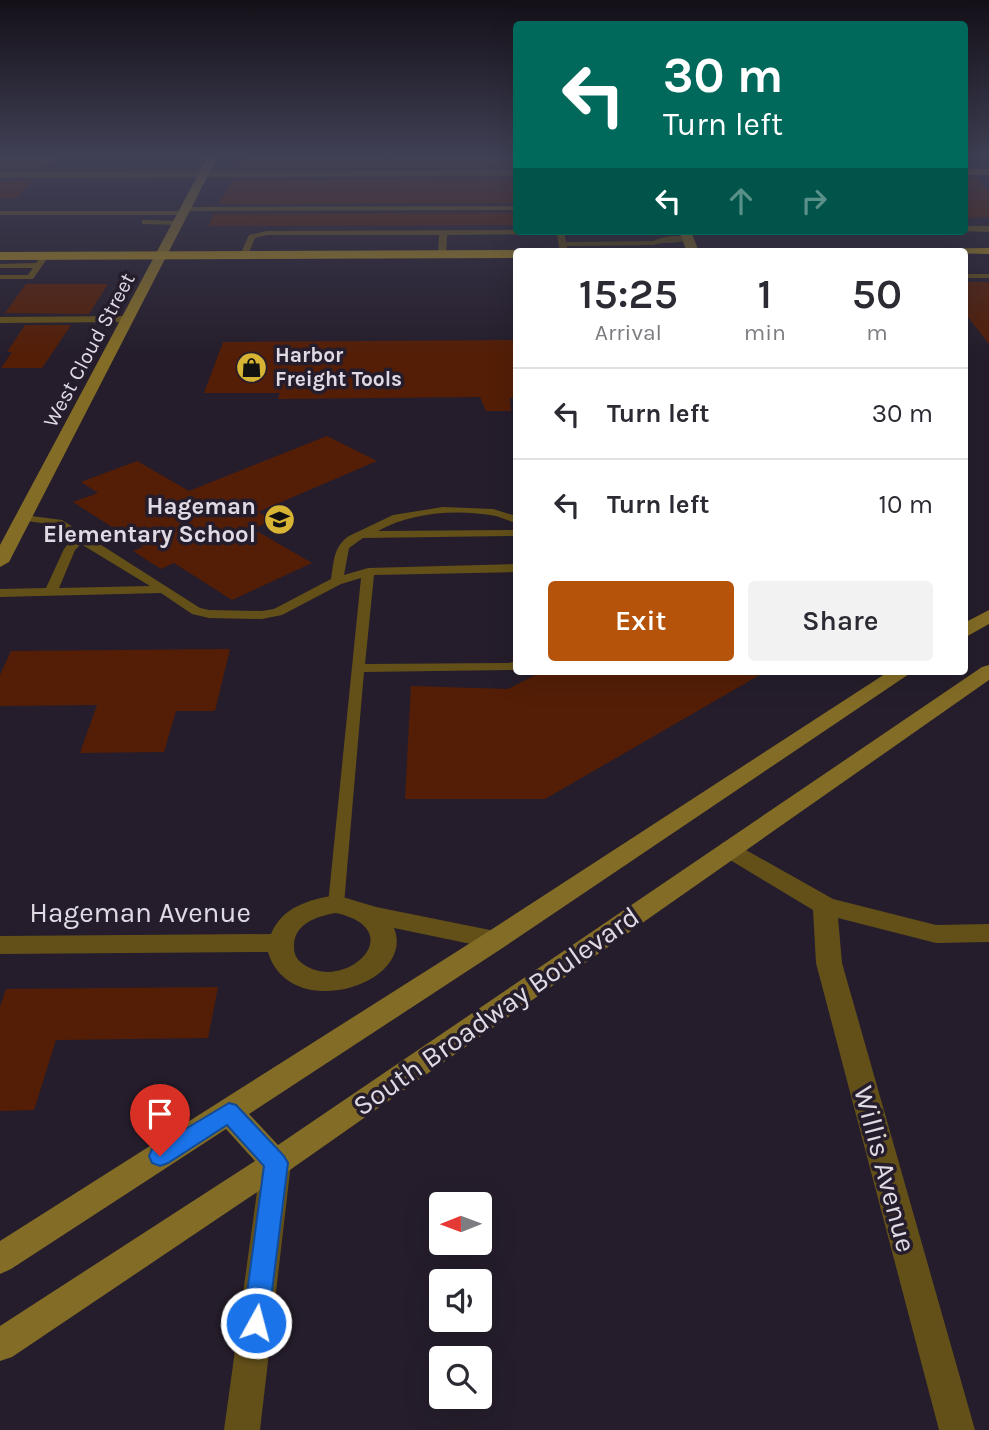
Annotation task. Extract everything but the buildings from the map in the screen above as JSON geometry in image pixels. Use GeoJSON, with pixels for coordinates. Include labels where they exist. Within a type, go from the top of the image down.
{"type":"FeatureCollection","features":[{"type":"Feature","properties":{"kind":"main road","name":"West Cloud Street"},"geometry":{"type":"LineString","coordinates":[[0,562],[178,223]]}},
{"type":"Feature","properties":{"kind":"main road"},"geometry":{"type":"LineString","coordinates":[[968,251],[989,251]]}},
{"type":"Feature","properties":{"kind":"main road"},"geometry":{"type":"LineString","coordinates":[[3,263],[162,255],[513,254]]}},
{"type":"Feature","properties":{"kind":"main road"},"geometry":{"type":"LineString","coordinates":[[968,629],[989,616]]}},
{"type":"Feature","properties":{"kind":"main road","name":"South Broadway Boulevard"},"geometry":{"type":"LineString","coordinates":[[0,1345],[276,1163],[989,671]]}},
{"type":"Feature","properties":{"kind":"main road"},"geometry":{"type":"LineString","coordinates":[[0,1259],[495,940],[897,675]]}},
{"type":"Feature","properties":{"kind":"main road"},"geometry":{"type":"LineString","coordinates":[[229,1112],[276,1163]]}},
{"type":"Feature","properties":{"kind":"street"},"geometry":{"type":"LineString","coordinates":[[968,229],[989,229]]}},
{"type":"Feature","properties":{"kind":"street"},"geometry":{"type":"LineString","coordinates":[[730,849],[825,906],[936,934],[989,933]]}},
{"type":"Feature","properties":{"kind":"street"},"geometry":{"type":"LineString","coordinates":[[337,904],[362,909],[372,915],[495,940]]}},
{"type":"Feature","properties":{"kind":"street","name":"Hageman Avenue"},"geometry":{"type":"LineString","coordinates":[[337,904],[306,912],[293,920],[284,931],[280,943],[281,956],[287,967],[299,976],[324,982],[350,979],[366,972],[378,961],[385,949],[386,936],[381,924],[372,915]]}},
{"type":"Feature","properties":{"kind":"street","name":"Willis Avenue"},"geometry":{"type":"LineString","coordinates":[[825,906],[829,963],[957,1430]]}},
{"type":"Feature","properties":{"kind":"street","name":"Hageman Avenue"},"geometry":{"type":"LineString","coordinates":[[0,945],[280,943]]}},
{"type":"Feature","properties":{"kind":"street"},"geometry":{"type":"LineString","coordinates":[[242,1430],[276,1163]]}},
{"type":"Feature","properties":{"kind":"lane"},"geometry":{"type":"LineString","coordinates":[[244,255],[252,237],[267,233],[513,232]]}},
{"type":"Feature","properties":{"kind":"lane"},"geometry":{"type":"LineString","coordinates":[[442,254],[443,233]]}},
{"type":"Feature","properties":{"kind":"lane"},"geometry":{"type":"LineString","coordinates":[[563,248],[614,248],[654,243],[686,235]]}},
{"type":"Feature","properties":{"kind":"lane"},"geometry":{"type":"LineString","coordinates":[[0,277],[30,277],[42,261]]}},
{"type":"Feature","properties":{"kind":"lane"},"geometry":{"type":"LineString","coordinates":[[968,275],[989,275]]}},
{"type":"Feature","properties":{"kind":"lane"},"geometry":{"type":"LineString","coordinates":[[0,320],[129,319]]}},
{"type":"Feature","properties":{"kind":"lane"},"geometry":{"type":"LineString","coordinates":[[337,581],[342,545],[348,539],[399,516],[420,512],[496,512],[513,519]]}},
{"type":"Feature","properties":{"kind":"lane"},"geometry":{"type":"LineString","coordinates":[[24,518],[58,522],[196,611],[227,616],[262,615],[287,608],[337,581],[368,572],[513,568]]}},
{"type":"Feature","properties":{"kind":"lane"},"geometry":{"type":"LineString","coordinates":[[361,535],[513,533]]}},
{"type":"Feature","properties":{"kind":"lane"},"geometry":{"type":"LineString","coordinates":[[51,591],[70,549],[80,538]]}},
{"type":"Feature","properties":{"kind":"lane"},"geometry":{"type":"LineString","coordinates":[[337,904],[368,572]]}},
{"type":"Feature","properties":{"kind":"lane"},"geometry":{"type":"LineString","coordinates":[[0,593],[164,589]]}},
{"type":"Feature","properties":{"kind":"lane"},"geometry":{"type":"LineString","coordinates":[[358,668],[513,666]]}},
{"type":"Feature","properties":{"kind":"place","name":"Harbor Freight Tools"},"geometry":{"type":"Point","coordinates":[252,367]}},
{"type":"Feature","properties":{"kind":"place","name":"Hageman Elementary School"},"geometry":{"type":"Point","coordinates":[279,520]}},
{"type":"Feature","properties":{"kind":"route"},"geometry":{"type":"LineString","coordinates":[[160,1156],[229,1112],[276,1163],[256,1323]]}}]}
